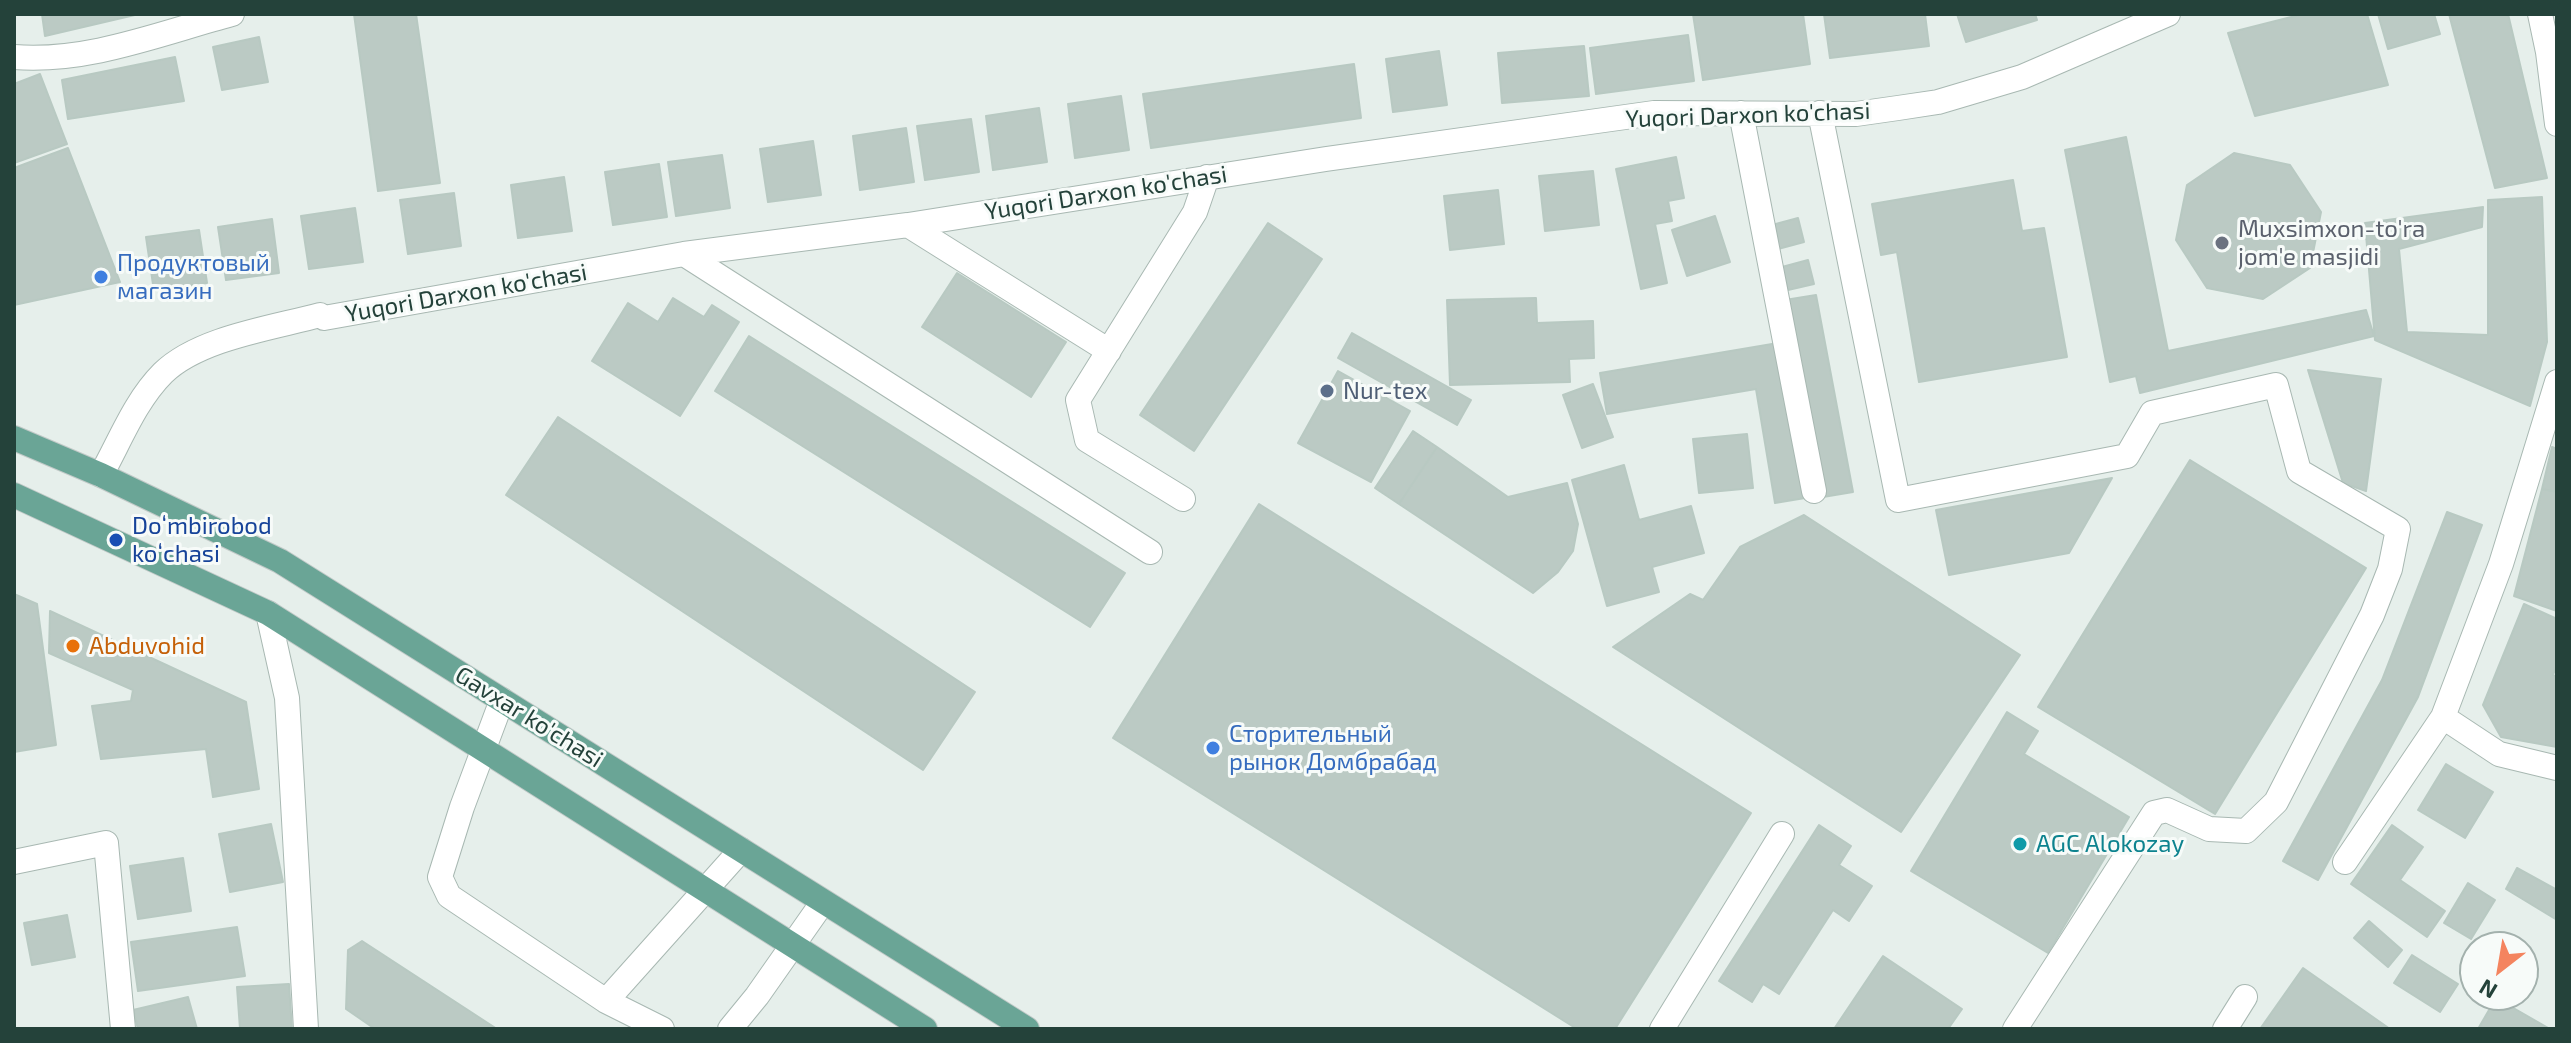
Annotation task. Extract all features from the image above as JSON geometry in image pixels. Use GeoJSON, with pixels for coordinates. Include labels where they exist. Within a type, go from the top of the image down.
{"type":"FeatureCollection","features":[{"type":"Feature","properties":{"kind":"main road","name":"Gavxar ko'chasi"},"geometry":{"type":"LineString","coordinates":[[14,438],[101,475],[280,561],[1027,1029]]}},
{"type":"Feature","properties":{"kind":"main road","name":"Gavxar ko'chasi"},"geometry":{"type":"LineString","coordinates":[[14,495],[268,613],[925,1029]]}},
{"type":"Feature","properties":{"kind":"street"},"geometry":{"type":"LineString","coordinates":[[14,57],[94,52],[232,14]]}},
{"type":"Feature","properties":{"kind":"street","name":"Yuqori Darxon ko'chasi"},"geometry":{"type":"LineString","coordinates":[[101,475],[151,387],[162,374],[189,354],[226,340],[320,315],[324,318],[684,254],[908,225],[1207,177],[1654,113],[1870,112],[1938,102],[2022,77],[2168,14]]}},
{"type":"Feature","properties":{"kind":"street"},"geometry":{"type":"LineString","coordinates":[[2540,14],[2553,51],[2557,124]]}},
{"type":"Feature","properties":{"kind":"street"},"geometry":{"type":"LineString","coordinates":[[1741,113],[1814,491]]}},
{"type":"Feature","properties":{"kind":"street"},"geometry":{"type":"LineString","coordinates":[[1820,113],[1898,500],[2127,456],[2152,413],[2276,385],[2299,471],[2398,529],[2390,569],[2372,615],[2276,802],[2246,831],[2209,829],[2167,810],[2154,813],[2015,1029]]}},
{"type":"Feature","properties":{"kind":"street"},"geometry":{"type":"LineString","coordinates":[[1183,499],[1087,440],[1078,400],[1195,212],[1207,177]]}},
{"type":"Feature","properties":{"kind":"street"},"geometry":{"type":"LineString","coordinates":[[908,225],[1109,351]]}},
{"type":"Feature","properties":{"kind":"street"},"geometry":{"type":"LineString","coordinates":[[684,254],[1150,552]]}},
{"type":"Feature","properties":{"kind":"street"},"geometry":{"type":"LineString","coordinates":[[2345,862],[2443,717],[2501,564],[2557,382]]}},
{"type":"Feature","properties":{"kind":"street"},"geometry":{"type":"LineString","coordinates":[[268,613],[287,698],[306,1029]]}},
{"type":"Feature","properties":{"kind":"street"},"geometry":{"type":"LineString","coordinates":[[502,700],[440,877],[449,896],[606,1001],[662,1029]]}},
{"type":"Feature","properties":{"kind":"street"},"geometry":{"type":"LineString","coordinates":[[2443,717],[2499,754],[2557,768]]}},
{"type":"Feature","properties":{"kind":"street"},"geometry":{"type":"LineString","coordinates":[[1662,1029],[1782,834]]}},
{"type":"Feature","properties":{"kind":"street"},"geometry":{"type":"LineString","coordinates":[[14,862],[106,843],[123,1029]]}},
{"type":"Feature","properties":{"kind":"street"},"geometry":{"type":"LineString","coordinates":[[606,1001],[741,850]]}},
{"type":"Feature","properties":{"kind":"street"},"geometry":{"type":"LineString","coordinates":[[730,1029],[823,902]]}},
{"type":"Feature","properties":{"kind":"street"},"geometry":{"type":"LineString","coordinates":[[2225,1029],[2245,997]]}},
{"type":"Feature","properties":{"kind":"building"},"geometry":{"type":"Polygon","coordinates":[[[42,14],[139,14],[45,36],[42,14]]]}},
{"type":"Feature","properties":{"kind":"building"},"geometry":{"type":"Polygon","coordinates":[[[354,14],[416,14],[440,183],[378,191],[354,14]]]}},
{"type":"Feature","properties":{"kind":"building"},"geometry":{"type":"Polygon","coordinates":[[[1693,14],[1803,14],[1810,64],[1703,80],[1693,14]]]}},
{"type":"Feature","properties":{"kind":"building"},"geometry":{"type":"Polygon","coordinates":[[[1824,14],[1925,14],[1929,46],[1830,58],[1824,14]]]}},
{"type":"Feature","properties":{"kind":"building"},"geometry":{"type":"Polygon","coordinates":[[[1957,14],[2035,14],[2037,20],[1966,42],[1957,14]]]}},
{"type":"Feature","properties":{"kind":"building"},"geometry":{"type":"Polygon","coordinates":[[[2303,14],[2367,14],[2388,85],[2255,116],[2228,33],[2303,14]]]}},
{"type":"Feature","properties":{"kind":"building"},"geometry":{"type":"Polygon","coordinates":[[[2378,14],[2434,14],[2440,34],[2388,49],[2378,14]]]}},
{"type":"Feature","properties":{"kind":"building"},"geometry":{"type":"Polygon","coordinates":[[[2449,14],[2508,14],[2547,178],[2495,188],[2449,14]]]}},
{"type":"Feature","properties":{"kind":"building"},"geometry":{"type":"Polygon","coordinates":[[[1688,35],[1694,81],[1596,94],[1590,48],[1688,35]]]}},
{"type":"Feature","properties":{"kind":"building"},"geometry":{"type":"Polygon","coordinates":[[[259,37],[268,82],[222,90],[213,47],[259,37]]]}},
{"type":"Feature","properties":{"kind":"building"},"geometry":{"type":"Polygon","coordinates":[[[1584,46],[1589,96],[1502,103],[1498,53],[1584,46]]]}},
{"type":"Feature","properties":{"kind":"building"},"geometry":{"type":"Polygon","coordinates":[[[1439,51],[1447,105],[1393,112],[1386,59],[1439,51]]]}},
{"type":"Feature","properties":{"kind":"building"},"geometry":{"type":"Polygon","coordinates":[[[175,57],[184,101],[68,119],[62,80],[175,57]]]}},
{"type":"Feature","properties":{"kind":"building"},"geometry":{"type":"Polygon","coordinates":[[[1354,64],[1361,118],[1151,148],[1143,94],[1354,64]]]}},
{"type":"Feature","properties":{"kind":"building"},"geometry":{"type":"Polygon","coordinates":[[[40,74],[67,144],[14,163],[14,84],[40,74]]]}},
{"type":"Feature","properties":{"kind":"building"},"geometry":{"type":"Polygon","coordinates":[[[1121,96],[1129,150],[1075,158],[1068,104],[1121,96]]]}},
{"type":"Feature","properties":{"kind":"building"},"geometry":{"type":"Polygon","coordinates":[[[1039,108],[1047,162],[993,170],[986,116],[1039,108]]]}},
{"type":"Feature","properties":{"kind":"building"},"geometry":{"type":"Polygon","coordinates":[[[971,119],[979,172],[925,180],[917,126],[971,119]]]}},
{"type":"Feature","properties":{"kind":"building"},"geometry":{"type":"Polygon","coordinates":[[[906,128],[914,182],[860,190],[853,136],[906,128]]]}},
{"type":"Feature","properties":{"kind":"building"},"geometry":{"type":"Polygon","coordinates":[[[2126,137],[2168,351],[2366,310],[2374,336],[2140,393],[2136,376],[2110,382],[2065,150],[2126,137]]]}},
{"type":"Feature","properties":{"kind":"building"},"geometry":{"type":"Polygon","coordinates":[[[813,141],[821,195],[768,202],[760,149],[813,141]]]}},
{"type":"Feature","properties":{"kind":"building"},"geometry":{"type":"Polygon","coordinates":[[[68,148],[120,282],[14,305],[14,168],[68,148]]]}},
{"type":"Feature","properties":{"kind":"building"},"geometry":{"type":"Polygon","coordinates":[[[2234,153],[2290,165],[2321,212],[2310,268],[2263,299],[2207,288],[2176,240],[2187,185],[2234,153]]]}},
{"type":"Feature","properties":{"kind":"building"},"geometry":{"type":"Polygon","coordinates":[[[722,155],[730,208],[676,216],[668,162],[722,155]]]}},
{"type":"Feature","properties":{"kind":"building"},"geometry":{"type":"Polygon","coordinates":[[[1676,157],[1684,198],[1668,201],[1672,221],[1655,224],[1667,283],[1641,289],[1616,169],[1676,157]]]}},
{"type":"Feature","properties":{"kind":"building"},"geometry":{"type":"Polygon","coordinates":[[[659,164],[667,217],[613,225],[605,172],[659,164]]]}},
{"type":"Feature","properties":{"kind":"building"},"geometry":{"type":"Polygon","coordinates":[[[1593,171],[1599,225],[1545,231],[1539,176],[1593,171]]]}},
{"type":"Feature","properties":{"kind":"building"},"geometry":{"type":"Polygon","coordinates":[[[564,177],[572,231],[518,238],[511,185],[564,177]]]}},
{"type":"Feature","properties":{"kind":"building"},"geometry":{"type":"Polygon","coordinates":[[[2013,180],[2022,231],[2044,228],[2067,357],[1919,382],[1897,252],[1881,255],[1872,204],[2013,180]]]}},
{"type":"Feature","properties":{"kind":"building"},"geometry":{"type":"Polygon","coordinates":[[[1498,190],[1504,244],[1450,250],[1444,196],[1498,190]]]}},
{"type":"Feature","properties":{"kind":"building"},"geometry":{"type":"Polygon","coordinates":[[[454,193],[461,246],[408,254],[400,200],[454,193]]]}},
{"type":"Feature","properties":{"kind":"building"},"geometry":{"type":"Polygon","coordinates":[[[2542,197],[2547,342],[2530,406],[2375,340],[2365,223],[2483,207],[2482,227],[2399,249],[2407,332],[2488,335],[2488,200],[2542,197]]]}},
{"type":"Feature","properties":{"kind":"building"},"geometry":{"type":"Polygon","coordinates":[[[355,208],[363,262],[309,269],[301,216],[355,208]]]}},
{"type":"Feature","properties":{"kind":"building"},"geometry":{"type":"Polygon","coordinates":[[[1715,216],[1730,262],[1687,276],[1672,230],[1715,216]]]}},
{"type":"Feature","properties":{"kind":"building"},"geometry":{"type":"Polygon","coordinates":[[[1798,218],[1804,242],[1778,249],[1772,225],[1798,218]]]}},
{"type":"Feature","properties":{"kind":"building"},"geometry":{"type":"Polygon","coordinates":[[[272,219],[279,273],[226,280],[218,227],[272,219]]]}},
{"type":"Feature","properties":{"kind":"building"},"geometry":{"type":"Polygon","coordinates":[[[1268,223],[1322,259],[1194,451],[1140,415],[1268,223]]]}},
{"type":"Feature","properties":{"kind":"building"},"geometry":{"type":"Polygon","coordinates":[[[199,230],[207,283],[154,291],[146,237],[199,230]]]}},
{"type":"Feature","properties":{"kind":"building"},"geometry":{"type":"Polygon","coordinates":[[[1808,260],[1814,284],[1788,290],[1782,267],[1808,260]]]}},
{"type":"Feature","properties":{"kind":"building"},"geometry":{"type":"Polygon","coordinates":[[[957,273],[1066,342],[1031,397],[922,327],[957,273]]]}},
{"type":"Feature","properties":{"kind":"building"},"geometry":{"type":"Polygon","coordinates":[[[1816,295],[1853,492],[1823,497],[1785,300],[1816,295]]]}},
{"type":"Feature","properties":{"kind":"building"},"geometry":{"type":"Polygon","coordinates":[[[673,298],[704,317],[712,305],[739,322],[680,416],[592,361],[628,303],[658,322],[673,298]]]}},
{"type":"Feature","properties":{"kind":"building"},"geometry":{"type":"Polygon","coordinates":[[[1536,298],[1537,323],[1593,321],[1594,358],[1569,359],[1570,382],[1450,385],[1447,300],[1536,298]]]}},
{"type":"Feature","properties":{"kind":"building"},"geometry":{"type":"Polygon","coordinates":[[[1352,333],[1471,400],[1457,425],[1338,358],[1352,333]]]}},
{"type":"Feature","properties":{"kind":"building"},"geometry":{"type":"Polygon","coordinates":[[[749,336],[1125,573],[1090,627],[715,391],[749,336]]]}},
{"type":"Feature","properties":{"kind":"building"},"geometry":{"type":"Polygon","coordinates":[[[1778,343],[1805,498],[1775,503],[1756,389],[1607,414],[1600,373],[1778,343]]]}},
{"type":"Feature","properties":{"kind":"building"},"geometry":{"type":"Polygon","coordinates":[[[2308,370],[2381,379],[2366,491],[2343,483],[2308,370]]]}},
{"type":"Feature","properties":{"kind":"building"},"geometry":{"type":"Polygon","coordinates":[[[1338,371],[1410,411],[1371,482],[1298,443],[1338,371]]]}},
{"type":"Feature","properties":{"kind":"building"},"geometry":{"type":"Polygon","coordinates":[[[1593,384],[1613,437],[1582,448],[1563,395],[1593,384]]]}},
{"type":"Feature","properties":{"kind":"building"},"geometry":{"type":"Polygon","coordinates":[[[558,417],[975,692],[923,770],[506,495],[558,417]]]}},
{"type":"Feature","properties":{"kind":"building"},"geometry":{"type":"Polygon","coordinates":[[[1413,431],[1437,447],[1399,504],[1375,488],[1413,431]]]}},
{"type":"Feature","properties":{"kind":"building"},"geometry":{"type":"Polygon","coordinates":[[[1747,434],[1753,488],[1699,493],[1693,439],[1747,434]]]}},
{"type":"Feature","properties":{"kind":"building"},"geometry":{"type":"Polygon","coordinates":[[[1437,447],[1508,497],[1567,483],[1578,524],[1573,551],[1558,572],[1533,593],[1399,504],[1437,447]]]}},
{"type":"Feature","properties":{"kind":"building"},"geometry":{"type":"Polygon","coordinates":[[[2552,447],[2557,449],[2557,492],[2542,489],[2552,447]]]}},
{"type":"Feature","properties":{"kind":"building"},"geometry":{"type":"Polygon","coordinates":[[[2190,460],[2366,568],[2215,814],[2038,707],[2190,460]]]}},
{"type":"Feature","properties":{"kind":"building"},"geometry":{"type":"Polygon","coordinates":[[[1624,465],[1639,520],[1691,506],[1704,553],[1652,567],[1659,592],[1607,606],[1572,480],[1624,465]]]}},
{"type":"Feature","properties":{"kind":"building"},"geometry":{"type":"Polygon","coordinates":[[[2112,478],[2069,553],[1949,575],[1936,510],[2112,478]]]}},
{"type":"Feature","properties":{"kind":"building"},"geometry":{"type":"Polygon","coordinates":[[[2542,489],[2557,492],[2557,611],[2514,596],[2542,489]]]}},
{"type":"Feature","properties":{"kind":"building"},"geometry":{"type":"Polygon","coordinates":[[[1259,504],[1751,813],[1615,1029],[1577,1029],[1113,738],[1259,504]]]}},
{"type":"Feature","properties":{"kind":"building"},"geometry":{"type":"Polygon","coordinates":[[[2447,512],[2482,525],[2418,697],[2318,880],[2283,861],[2382,680],[2447,512]]]}},
{"type":"Feature","properties":{"kind":"building"},"geometry":{"type":"Polygon","coordinates":[[[1804,515],[2020,655],[1901,832],[1613,647],[1690,594],[1703,600],[1740,547],[1804,515]]]}},
{"type":"Feature","properties":{"kind":"building"},"geometry":{"type":"Polygon","coordinates":[[[14,594],[37,604],[56,745],[14,752],[14,594]]]}},
{"type":"Feature","properties":{"kind":"building"},"geometry":{"type":"Polygon","coordinates":[[[2524,604],[2557,619],[2557,665],[2553,675],[2557,676],[2557,747],[2501,737],[2483,705],[2524,604]]]}},
{"type":"Feature","properties":{"kind":"building"},"geometry":{"type":"Polygon","coordinates":[[[50,611],[246,702],[259,789],[213,797],[206,749],[101,759],[92,706],[131,701],[133,690],[49,653],[50,611]]]}},
{"type":"Feature","properties":{"kind":"building","name":"AGC Alokozay"},"geometry":{"type":"Polygon","coordinates":[[[2007,712],[2038,731],[2024,754],[2129,817],[2048,953],[1911,871],[2007,712]]]}},
{"type":"Feature","properties":{"kind":"building"},"geometry":{"type":"Polygon","coordinates":[[[2446,764],[2493,792],[2465,838],[2418,810],[2446,764]]]}},
{"type":"Feature","properties":{"kind":"building"},"geometry":{"type":"Polygon","coordinates":[[[271,824],[283,882],[230,892],[219,834],[271,824]]]}},
{"type":"Feature","properties":{"kind":"building"},"geometry":{"type":"Polygon","coordinates":[[[1819,825],[1851,846],[1839,865],[1872,886],[1849,921],[1833,910],[1779,994],[1763,984],[1752,1002],[1719,981],[1819,825]]]}},
{"type":"Feature","properties":{"kind":"building"},"geometry":{"type":"Polygon","coordinates":[[[2392,825],[2423,847],[2400,880],[2445,911],[2427,937],[2351,884],[2392,825]]]}},
{"type":"Feature","properties":{"kind":"building"},"geometry":{"type":"Polygon","coordinates":[[[183,858],[191,911],[138,919],[130,866],[183,858]]]}},
{"type":"Feature","properties":{"kind":"building"},"geometry":{"type":"Polygon","coordinates":[[[2517,868],[2557,890],[2557,920],[2506,889],[2517,868]]]}},
{"type":"Feature","properties":{"kind":"building"},"geometry":{"type":"Polygon","coordinates":[[[2468,883],[2495,900],[2476,931],[2459,932],[2444,923],[2468,883]]]}},
{"type":"Feature","properties":{"kind":"building"},"geometry":{"type":"Polygon","coordinates":[[[67,915],[75,957],[32,965],[24,923],[67,915]]]}},
{"type":"Feature","properties":{"kind":"building"},"geometry":{"type":"Polygon","coordinates":[[[2369,921],[2402,950],[2388,967],[2354,938],[2369,921]]]}},
{"type":"Feature","properties":{"kind":"building"},"geometry":{"type":"Polygon","coordinates":[[[237,927],[245,976],[138,991],[131,942],[237,927]]]}},
{"type":"Feature","properties":{"kind":"building"},"geometry":{"type":"Polygon","coordinates":[[[362,941],[497,1029],[375,1029],[346,1009],[348,950],[362,941]]]}},
{"type":"Feature","properties":{"kind":"building"},"geometry":{"type":"Polygon","coordinates":[[[2412,955],[2458,984],[2440,1012],[2394,983],[2412,955]]]}},
{"type":"Feature","properties":{"kind":"building"},"geometry":{"type":"Polygon","coordinates":[[[1883,956],[1962,1009],[1948,1029],[1834,1029],[1883,956]]]}},
{"type":"Feature","properties":{"kind":"building"},"geometry":{"type":"Polygon","coordinates":[[[2303,968],[2390,1029],[2260,1029],[2303,968]]]}},
{"type":"Feature","properties":{"kind":"building"},"geometry":{"type":"Polygon","coordinates":[[[289,984],[292,1029],[240,1029],[237,987],[289,984]]]}},
{"type":"Feature","properties":{"kind":"building"},"geometry":{"type":"Polygon","coordinates":[[[188,997],[197,1029],[138,1029],[133,1010],[188,997]]]}},
{"type":"Feature","properties":{"kind":"building"},"geometry":{"type":"Polygon","coordinates":[[[2488,1011],[2519,1011],[2550,1029],[2478,1029],[2488,1011]]]}},
{"type":"Feature","properties":{"kind":"place","name":"Muxsimxon-to'ra jom'e masjidi"},"geometry":{"type":"Point","coordinates":[2222,243]}},
{"type":"Feature","properties":{"kind":"place","name":"Продуктовый магазин"},"geometry":{"type":"Point","coordinates":[101,277]}},
{"type":"Feature","properties":{"kind":"place","name":"Nur-tex"},"geometry":{"type":"Point","coordinates":[1327,391]}},
{"type":"Feature","properties":{"kind":"place","name":"Doʻmbirobod koʻchasi"},"geometry":{"type":"Point","coordinates":[116,540]}},
{"type":"Feature","properties":{"kind":"place","name":"Abduvohid"},"geometry":{"type":"Point","coordinates":[73,646]}},
{"type":"Feature","properties":{"kind":"place","name":"Сторительный рынок Домбрабад"},"geometry":{"type":"Point","coordinates":[1213,748]}},
{"type":"Feature","properties":{"kind":"place","name":"AGC Alokozay"},"geometry":{"type":"Point","coordinates":[2020,844]}}]}
